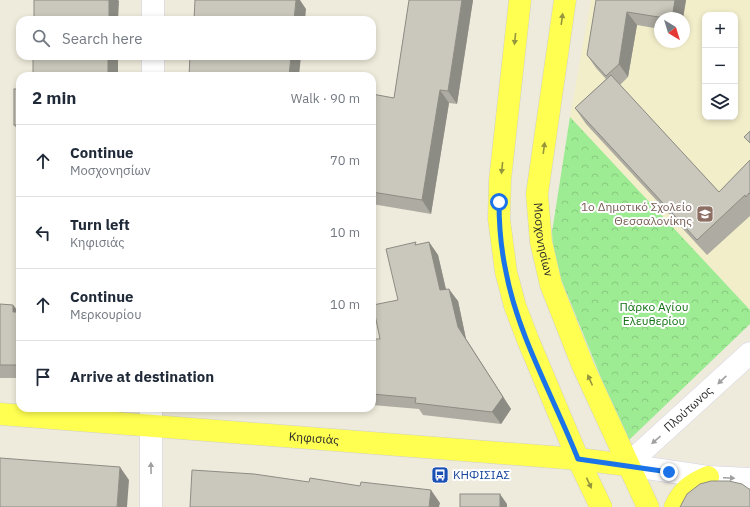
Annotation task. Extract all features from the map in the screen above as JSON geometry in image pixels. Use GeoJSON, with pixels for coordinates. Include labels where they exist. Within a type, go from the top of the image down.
{"type":"FeatureCollection","features":[{"type":"Feature","properties":{"kind":"main road"},"geometry":{"type":"LineString","coordinates":[[520,0],[500,180],[499,219],[506,272],[519,317],[578,459],[601,507]]}},
{"type":"Feature","properties":{"kind":"main road","name":"Μοσχονησίων"},"geometry":{"type":"LineString","coordinates":[[565,0],[537,194],[538,224],[545,264],[583,366],[627,465],[648,507]]}},
{"type":"Feature","properties":{"kind":"main road","name":"Κηφισιάς"},"geometry":{"type":"LineString","coordinates":[[0,414],[150,417],[627,465]]}},
{"type":"Feature","properties":{"kind":"main road"},"geometry":{"type":"LineString","coordinates":[[675,507],[680,496],[691,485],[708,477]]}},
{"type":"Feature","properties":{"kind":"street"},"geometry":{"type":"LineString","coordinates":[[153,0],[153,16]]}},
{"type":"Feature","properties":{"kind":"street"},"geometry":{"type":"LineString","coordinates":[[153,60],[153,72]]}},
{"type":"Feature","properties":{"kind":"street","name":"Πλούτωνος"},"geometry":{"type":"LineString","coordinates":[[627,465],[685,415],[750,353]]}},
{"type":"Feature","properties":{"kind":"street"},"geometry":{"type":"LineString","coordinates":[[150,417],[151,507]]}},
{"type":"Feature","properties":{"kind":"street"},"geometry":{"type":"LineString","coordinates":[[627,465],[708,477],[750,479]]}},
{"type":"Feature","properties":{"kind":"shaded area","name":"1ο Δημοτικό Σχολείο Θεσσαλονίκης"},"geometry":{"type":"Polygon","coordinates":[[[591,0],[750,0],[750,310],[570,117],[591,0]]]}},
{"type":"Feature","properties":{"kind":"green space","name":"Πάρκο Αγίου Ελευθερίου"},"geometry":{"type":"Polygon","coordinates":[[[570,117],[750,310],[750,324],[627,442],[559,274],[553,249],[552,232],[570,117]]]}},
{"type":"Feature","properties":{"kind":"building"},"geometry":{"type":"Polygon","coordinates":[[[34,0],[109,0],[109,16],[34,16],[34,0]]]}},
{"type":"Feature","properties":{"kind":"building"},"geometry":{"type":"Polygon","coordinates":[[[195,0],[296,0],[294,16],[194,16],[195,0]]]}},
{"type":"Feature","properties":{"kind":"building"},"geometry":{"type":"Polygon","coordinates":[[[409,0],[462,0],[448,91],[440,90],[422,200],[376,193],[376,95],[394,98],[409,0]]]}},
{"type":"Feature","properties":{"kind":"building"},"geometry":{"type":"Polygon","coordinates":[[[596,0],[675,0],[673,12],[654,12],[654,16],[627,12],[619,64],[606,76],[587,55],[596,0]]]}},
{"type":"Feature","properties":{"kind":"building"},"geometry":{"type":"Polygon","coordinates":[[[33,60],[108,60],[108,72],[33,72],[33,60]]]}},
{"type":"Feature","properties":{"kind":"building"},"geometry":{"type":"Polygon","coordinates":[[[190,60],[291,60],[289,72],[189,72],[190,60]]]}},
{"type":"Feature","properties":{"kind":"building"},"geometry":{"type":"Polygon","coordinates":[[[611,75],[719,192],[750,160],[750,194],[749,193],[746,197],[745,195],[697,240],[575,108],[611,75]]]}},
{"type":"Feature","properties":{"kind":"building"},"geometry":{"type":"Polygon","coordinates":[[[14,89],[16,89],[16,125],[14,125],[14,89]]]}},
{"type":"Feature","properties":{"kind":"building"},"geometry":{"type":"Polygon","coordinates":[[[750,131],[750,143],[744,137],[750,131]]]}},
{"type":"Feature","properties":{"kind":"building"},"geometry":{"type":"Polygon","coordinates":[[[416,242],[415,245],[429,242],[440,290],[449,289],[458,327],[503,397],[492,412],[415,403],[416,398],[376,394],[376,339],[380,339],[376,320],[376,304],[398,300],[386,249],[416,242]]]}},
{"type":"Feature","properties":{"kind":"building"},"geometry":{"type":"Polygon","coordinates":[[[0,304],[13,305],[13,312],[16,312],[16,365],[0,365],[0,304]]]}},
{"type":"Feature","properties":{"kind":"building"},"geometry":{"type":"Polygon","coordinates":[[[0,458],[120,467],[117,507],[0,507],[0,458]]]}},
{"type":"Feature","properties":{"kind":"building"},"geometry":{"type":"Polygon","coordinates":[[[192,470],[254,474],[309,482],[310,478],[360,486],[361,482],[431,490],[429,507],[190,507],[192,470]]]}},
{"type":"Feature","properties":{"kind":"building"},"geometry":{"type":"Polygon","coordinates":[[[711,481],[729,481],[742,484],[750,489],[750,507],[680,507],[687,494],[700,484],[711,481]]]}},
{"type":"Feature","properties":{"kind":"building"},"geometry":{"type":"Polygon","coordinates":[[[460,494],[500,494],[500,507],[460,507],[460,494]]]}},
{"type":"Feature","properties":{"kind":"place","name":"1ο Δημοτικό Σχολείο Θεσσαλονίκης"},"geometry":{"type":"Point","coordinates":[705,214]}},
{"type":"Feature","properties":{"kind":"place","name":"ΚΗΦΙΣΙΑΣ"},"geometry":{"type":"Point","coordinates":[440,475]}},
{"type":"Feature","properties":{"kind":"route"},"geometry":{"type":"LineString","coordinates":[[499,202],[499,219],[506,272],[515,306],[578,459],[669,472]]}}]}
